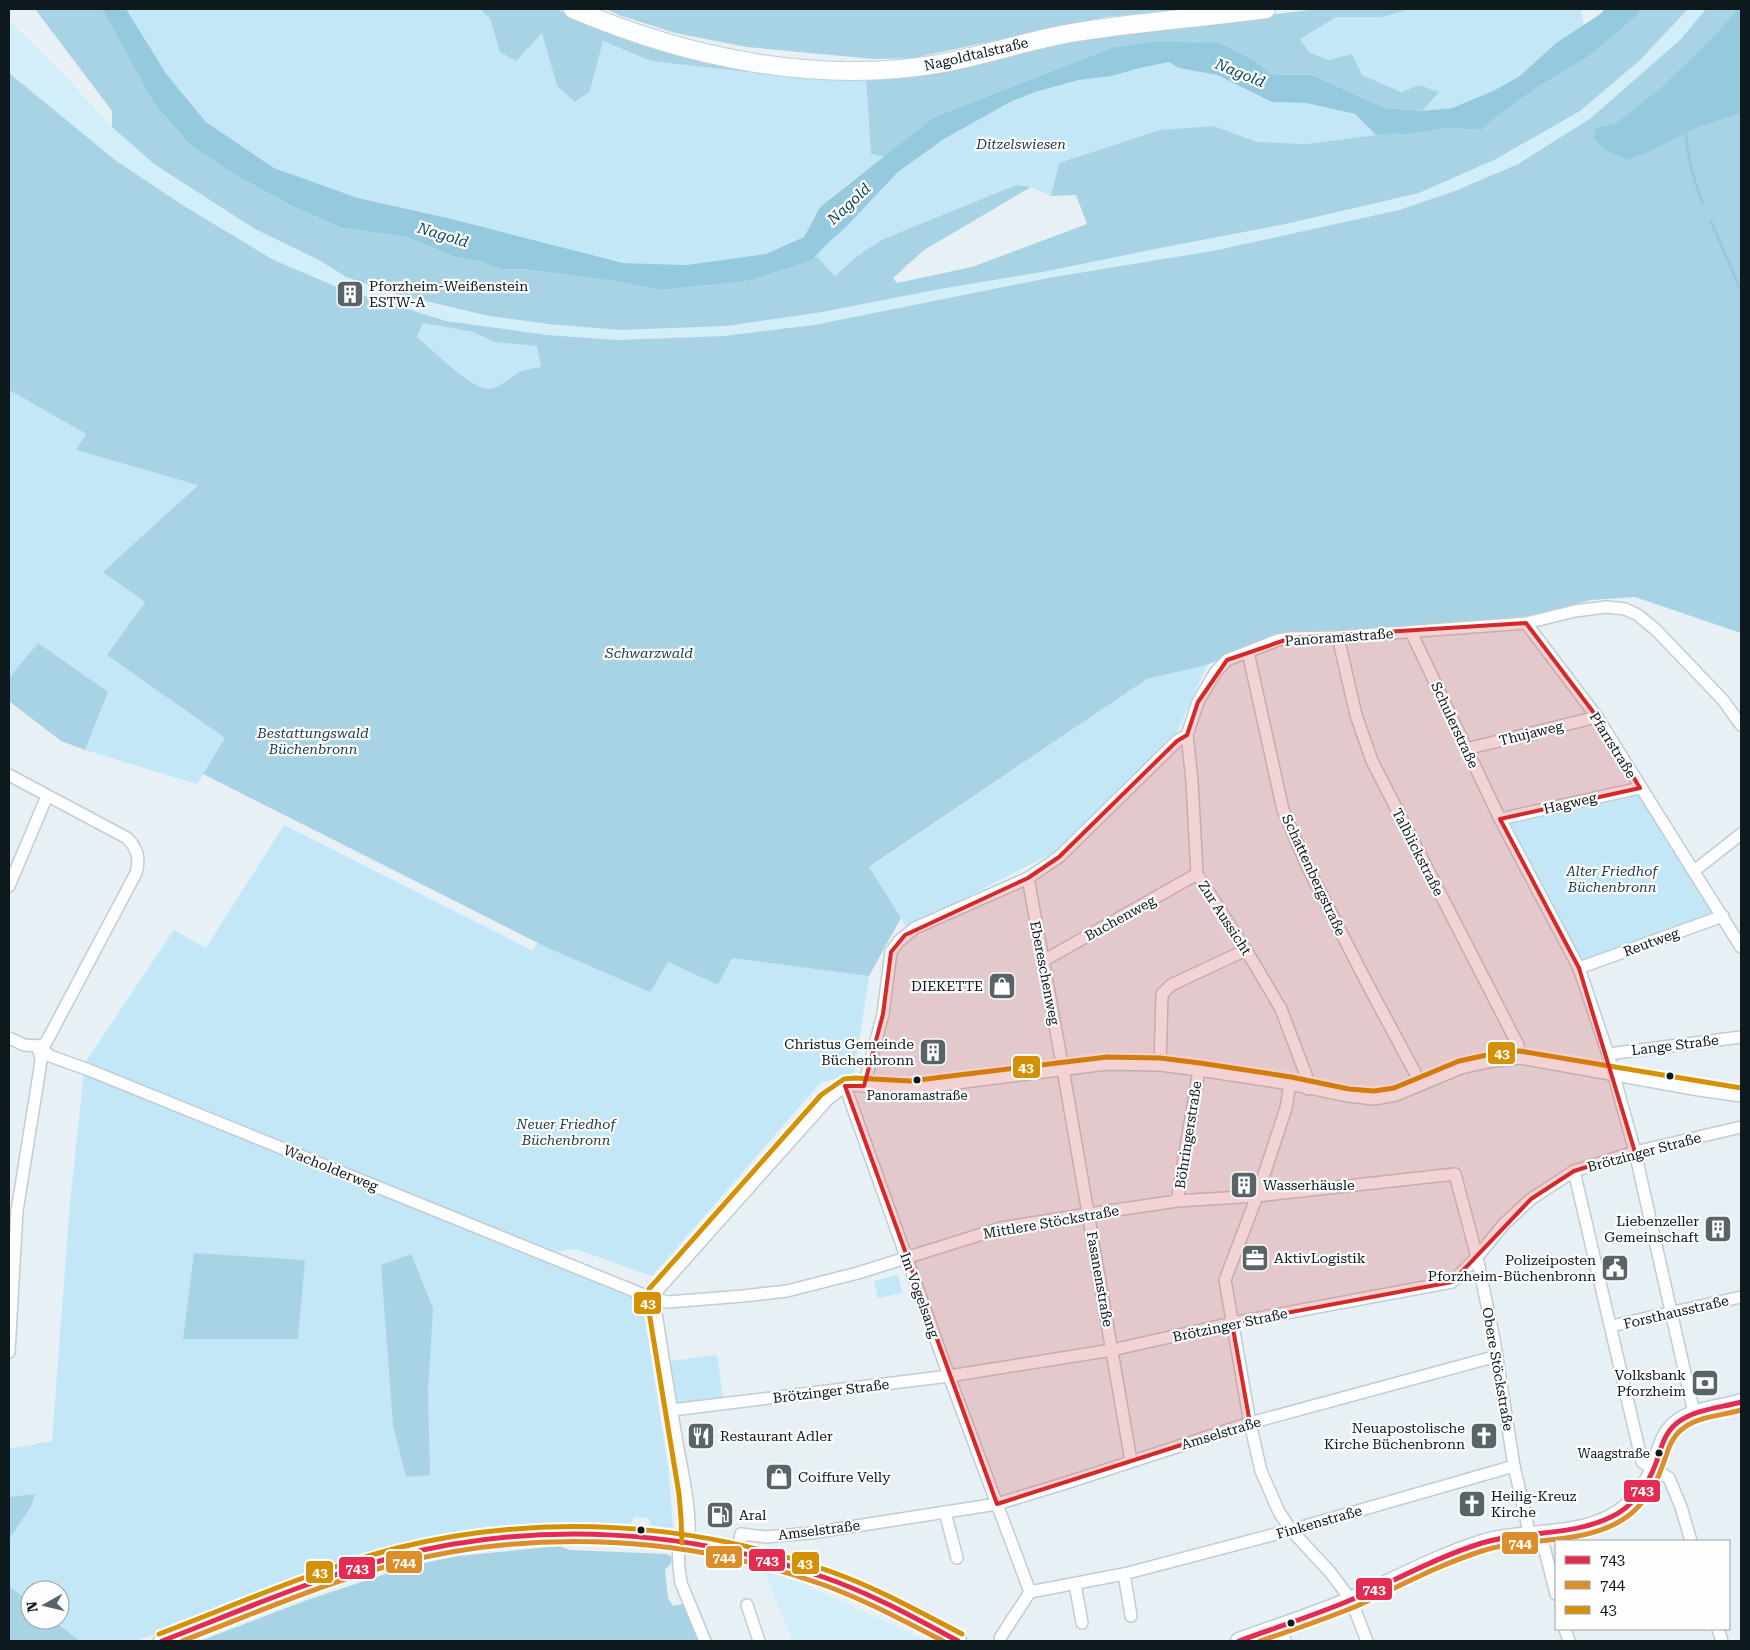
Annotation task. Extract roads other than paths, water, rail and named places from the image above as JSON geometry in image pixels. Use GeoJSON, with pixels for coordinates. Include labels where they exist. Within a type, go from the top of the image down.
{"type":"FeatureCollection","features":[{"type":"Feature","properties":{"kind":"main road","name":"Nagoldtalstraße"},"geometry":{"type":"LineString","coordinates":[[572,9],[620,28],[682,48],[764,64],[842,70],[931,65],[1088,30],[1266,9]]}},
{"type":"Feature","properties":{"kind":"main road"},"geometry":{"type":"LineString","coordinates":[[1239,1641],[1283,1634],[1351,1600],[1467,1548],[1504,1538],[1587,1528],[1615,1516],[1635,1499],[1644,1487],[1653,1470],[1661,1446],[1669,1431],[1678,1422],[1694,1413],[1741,1402]]}},
{"type":"Feature","properties":{"kind":"main road"},"geometry":{"type":"LineString","coordinates":[[162,1641],[313,1583],[399,1556],[491,1538],[520,1534],[564,1533],[602,1534],[684,1542],[737,1552],[808,1571],[860,1592],[958,1641]]}},
{"type":"Feature","properties":{"kind":"street","name":"Panoramastraße"},"geometry":{"type":"LineString","coordinates":[[1188,735],[1198,702],[1215,673],[1227,660],[1278,640],[1526,623],[1575,611],[1606,607],[1625,609],[1638,615],[1656,630],[1724,700],[1741,725]]}},
{"type":"Feature","properties":{"kind":"street","name":"Pfarrstraße"},"geometry":{"type":"LineString","coordinates":[[1526,623],[1597,717],[1741,947]]}},
{"type":"Feature","properties":{"kind":"street","name":"Schulerstraße"},"geometry":{"type":"LineString","coordinates":[[1411,632],[1500,819],[1578,968],[1608,1054],[1635,1152],[1694,1413]]}},
{"type":"Feature","properties":{"kind":"street","name":"Talblickstraße"},"geometry":{"type":"LineString","coordinates":[[1338,637],[1356,715],[1372,761],[1518,1045],[1520,1058]]}},
{"type":"Feature","properties":{"kind":"street","name":"Schattenbergstraße"},"geometry":{"type":"LineString","coordinates":[[1248,652],[1283,810],[1308,868],[1421,1084]]}},
{"type":"Feature","properties":{"kind":"street","name":"Thujaweg"},"geometry":{"type":"LineString","coordinates":[[1466,749],[1597,717]]}},
{"type":"Feature","properties":{"kind":"street"},"geometry":{"type":"LineString","coordinates":[[864,1086],[882,1014],[891,952],[905,935],[915,928],[1028,878],[1059,858],[1177,740],[1188,735]]}},
{"type":"Feature","properties":{"kind":"street","name":"Zur Aussicht"},"geometry":{"type":"LineString","coordinates":[[1188,735],[1197,874],[1281,1009],[1306,1075],[1308,1089]]}},
{"type":"Feature","properties":{"kind":"street"},"geometry":{"type":"LineString","coordinates":[[9,775],[127,838],[134,845],[139,863],[136,873],[49,1037],[44,1044],[38,1046],[41,1060],[17,1210],[9,1352]]}},
{"type":"Feature","properties":{"kind":"street","name":"Hagweg"},"geometry":{"type":"LineString","coordinates":[[1500,819],[1640,788]]}},
{"type":"Feature","properties":{"kind":"street"},"geometry":{"type":"LineString","coordinates":[[9,886],[47,796]]}},
{"type":"Feature","properties":{"kind":"street"},"geometry":{"type":"LineString","coordinates":[[1694,871],[1741,834]]}},
{"type":"Feature","properties":{"kind":"street","name":"Buchenweg"},"geometry":{"type":"LineString","coordinates":[[1043,961],[1197,874]]}},
{"type":"Feature","properties":{"kind":"street","name":"Ebereschenweg"},"geometry":{"type":"LineString","coordinates":[[1028,878],[1063,1069]]}},
{"type":"Feature","properties":{"kind":"street","name":"Reutweg"},"geometry":{"type":"LineString","coordinates":[[1578,968],[1723,916]]}},
{"type":"Feature","properties":{"kind":"street"},"geometry":{"type":"LineString","coordinates":[[1160,1065],[1162,994],[1171,985],[1246,950]]}},
{"type":"Feature","properties":{"kind":"street","name":"Lange Straße"},"geometry":{"type":"LineString","coordinates":[[1608,1054],[1741,1037]]}},
{"type":"Feature","properties":{"kind":"street","name":"Wacholderweg"},"geometry":{"type":"LineString","coordinates":[[9,1038],[24,1045],[38,1046],[50,1056],[654,1299]]}},
{"type":"Feature","properties":{"kind":"street"},"geometry":{"type":"LineString","coordinates":[[706,1641],[681,1583],[679,1567],[690,1525],[654,1299],[660,1286],[827,1100],[845,1086],[910,1089],[1107,1064],[1160,1065],[1290,1084],[1308,1089],[1374,1099],[1396,1094],[1461,1068],[1520,1058],[1741,1096]]}},
{"type":"Feature","properties":{"kind":"street","name":"Fasanenstraße"},"geometry":{"type":"LineString","coordinates":[[1063,1069],[1132,1460]]}},
{"type":"Feature","properties":{"kind":"street","name":"Böhringerstraße"},"geometry":{"type":"LineString","coordinates":[[1177,1201],[1199,1070]]}},
{"type":"Feature","properties":{"kind":"street"},"geometry":{"type":"LineString","coordinates":[[1290,1084],[1286,1108],[1258,1196],[1225,1280],[1250,1423],[1261,1471],[1279,1512],[1291,1530],[1330,1572],[1351,1600],[1367,1641]]}},
{"type":"Feature","properties":{"kind":"street","name":"Im Vogelsang"},"geometry":{"type":"LineString","coordinates":[[845,1086],[996,1504]]}},
{"type":"Feature","properties":{"kind":"street","name":"Brötzinger Straße"},"geometry":{"type":"LineString","coordinates":[[672,1410],[949,1376],[1112,1350],[1232,1323],[1452,1282],[1504,1224],[1531,1199],[1574,1171],[1635,1152],[1741,1127]]}},
{"type":"Feature","properties":{"kind":"street"},"geometry":{"type":"LineString","coordinates":[[1574,1171],[1642,1462],[1669,1478],[1692,1540]]}},
{"type":"Feature","properties":{"kind":"street","name":"Mittlere Stöckstraße"},"geometry":{"type":"LineString","coordinates":[[654,1299],[668,1302],[787,1291],[858,1273],[1001,1228],[1088,1214],[1177,1201],[1258,1196],[1455,1174]]}},
{"type":"Feature","properties":{"kind":"street","name":"Obere Stöckstraße"},"geometry":{"type":"LineString","coordinates":[[1455,1174],[1477,1256],[1498,1356],[1514,1466],[1535,1535],[1555,1591]]}},
{"type":"Feature","properties":{"kind":"street","name":"Forsthausstraße"},"geometry":{"type":"LineString","coordinates":[[1610,1326],[1741,1297]]}},
{"type":"Feature","properties":{"kind":"street","name":"Amselstraße"},"geometry":{"type":"LineString","coordinates":[[737,1552],[741,1534],[766,1537],[811,1533],[996,1504],[1250,1423],[1498,1356]]}},
{"type":"Feature","properties":{"kind":"street","name":"Finkenstraße"},"geometry":{"type":"LineString","coordinates":[[1030,1592],[1124,1574],[1291,1530],[1514,1466]]}},
{"type":"Feature","properties":{"kind":"street"},"geometry":{"type":"LineString","coordinates":[[996,1504],[1030,1592],[1000,1638]]}},
{"type":"Feature","properties":{"kind":"street"},"geometry":{"type":"LineString","coordinates":[[945,1512],[957,1558]]}},
{"type":"Feature","properties":{"kind":"street"},"geometry":{"type":"LineString","coordinates":[[1124,1574],[1131,1616]]}},
{"type":"Feature","properties":{"kind":"street"},"geometry":{"type":"LineString","coordinates":[[1075,1584],[1082,1624]]}},
{"type":"Feature","properties":{"kind":"street"},"geometry":{"type":"LineString","coordinates":[[747,1606],[759,1641]]}},
{"type":"Feature","properties":{"kind":"water","name":"Nagold"},"geometry":{"type":"Polygon","coordinates":[[[102,9],[126,9],[167,75],[206,122],[274,168],[358,198],[452,219],[623,263],[686,265],[766,254],[804,237],[820,207],[934,117],[1114,47],[1155,41],[1219,42],[1259,63],[1270,74],[1312,75],[1385,108],[1422,111],[1452,108],[1493,91],[1520,76],[1556,43],[1599,15],[1605,9],[1641,9],[1637,16],[1588,57],[1538,87],[1496,117],[1482,130],[1448,128],[1407,134],[1376,135],[1355,114],[1306,103],[1272,102],[1217,75],[1179,68],[1169,62],[1112,76],[1079,80],[1035,92],[1012,101],[944,139],[898,172],[811,261],[749,281],[662,290],[613,281],[523,269],[502,270],[479,261],[452,256],[407,237],[342,228],[296,208],[240,178],[190,145],[153,102],[102,9]]]}},
{"type":"Feature","properties":{"kind":"water"},"geometry":{"type":"Polygon","coordinates":[[[1738,9],[1741,9],[1741,113],[1695,128],[1649,152],[1626,160],[1606,150],[1594,138],[1596,128],[1615,124],[1662,87],[1719,31],[1738,9]]]}},
{"type":"Feature","properties":{"kind":"waterway"},"geometry":{"type":"LineString","coordinates":[[1686,132],[1692,169],[1703,204]]}},
{"type":"Feature","properties":{"kind":"waterway"},"geometry":{"type":"LineString","coordinates":[[1711,221],[1741,291]]}},
{"type":"Feature","properties":{"kind":"place","name":"Pforzheim-Weißenstein ESTW-A"},"geometry":{"type":"Point","coordinates":[350,294]}},
{"type":"Feature","properties":{"kind":"place","name":"DIEKETTE"},"geometry":{"type":"Point","coordinates":[1002,986]}},
{"type":"Feature","properties":{"kind":"place","name":"Christus Gemeinde Büchenbronn"},"geometry":{"type":"Point","coordinates":[933,1052]}},
{"type":"Feature","properties":{"kind":"place","name":"Panoramastraße"},"geometry":{"type":"Point","coordinates":[917,1080]}},
{"type":"Feature","properties":{"kind":"place","name":"Wasserhäusle"},"geometry":{"type":"Point","coordinates":[1244,1185]}},
{"type":"Feature","properties":{"kind":"place","name":"Liebenzeller Gemeinschaft"},"geometry":{"type":"Point","coordinates":[1718,1229]}},
{"type":"Feature","properties":{"kind":"place","name":"AktivLogistik"},"geometry":{"type":"Point","coordinates":[1255,1258]}},
{"type":"Feature","properties":{"kind":"place","name":"Polizeiposten Pforzheim-Büchenbronn"},"geometry":{"type":"Point","coordinates":[1615,1268]}},
{"type":"Feature","properties":{"kind":"place","name":"Volksbank Pforzheim"},"geometry":{"type":"Point","coordinates":[1705,1383]}},
{"type":"Feature","properties":{"kind":"place","name":"Restaurant Adler"},"geometry":{"type":"Point","coordinates":[701,1436]}},
{"type":"Feature","properties":{"kind":"place","name":"Neuapostolische Kirche Büchenbronn"},"geometry":{"type":"Point","coordinates":[1484,1436]}},
{"type":"Feature","properties":{"kind":"place","name":"Waagstraße"},"geometry":{"type":"Point","coordinates":[1659,1453]}},
{"type":"Feature","properties":{"kind":"place","name":"Coiffure Velly"},"geometry":{"type":"Point","coordinates":[779,1477]}},
{"type":"Feature","properties":{"kind":"place","name":"Heilig-Kreuz Kirche"},"geometry":{"type":"Point","coordinates":[1472,1504]}},
{"type":"Feature","properties":{"kind":"place","name":"Aral"},"geometry":{"type":"Point","coordinates":[720,1515]}},
{"type":"Feature","properties":{"kind":"park label","name":"Ditzelswiesen"},"geometry":{"type":"Point","coordinates":[1021,144]}},
{"type":"Feature","properties":{"kind":"park label","name":"Schwarzwald"},"geometry":{"type":"Point","coordinates":[649,653]}},
{"type":"Feature","properties":{"kind":"park label","name":"Bestattungswald Büchenbronn"},"geometry":{"type":"Point","coordinates":[313,742]}},
{"type":"Feature","properties":{"kind":"park label","name":"Alter Friedhof Büchenbronn"},"geometry":{"type":"Point","coordinates":[1612,880]}},
{"type":"Feature","properties":{"kind":"park label","name":"Neuer Friedhof Büchenbronn"},"geometry":{"type":"Point","coordinates":[566,1132]}}]}
